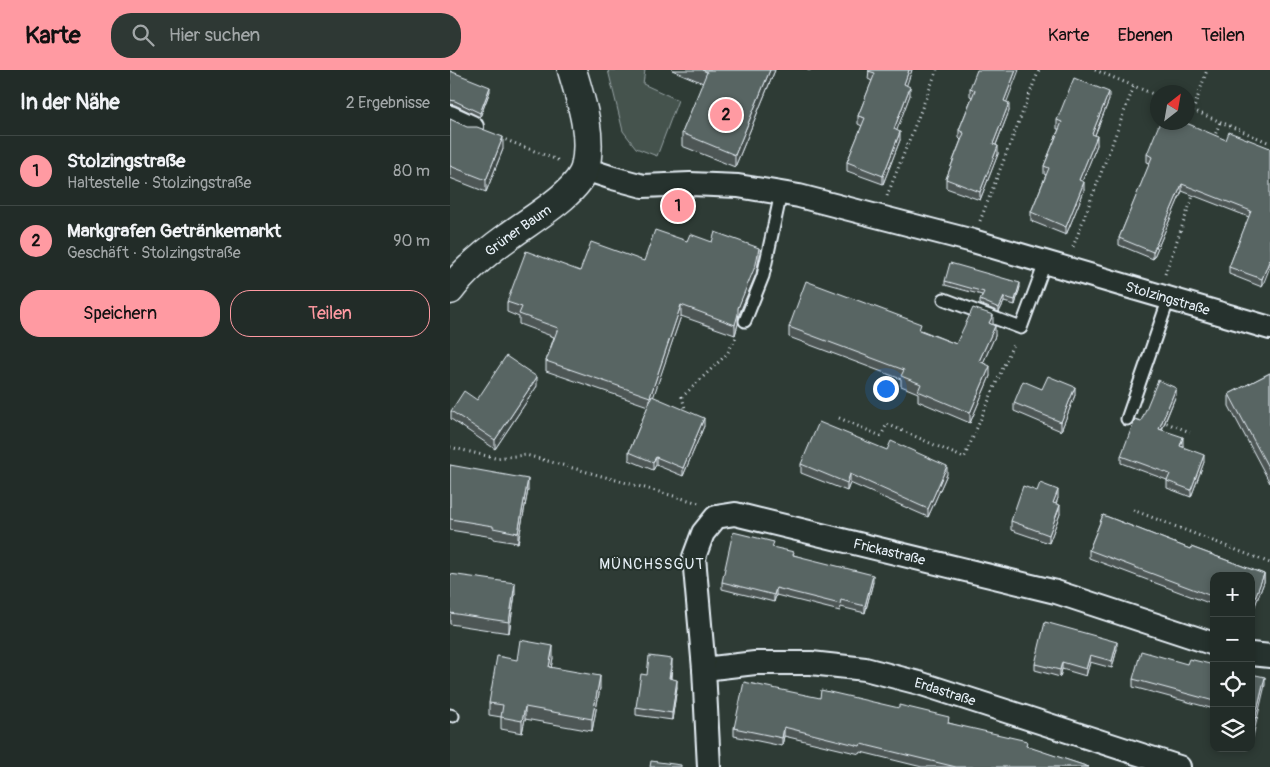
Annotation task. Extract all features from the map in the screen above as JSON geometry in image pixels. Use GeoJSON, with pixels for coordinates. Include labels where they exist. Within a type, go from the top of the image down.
{"type":"FeatureCollection","features":[{"type":"Feature","properties":{"kind":"street"},"geometry":{"type":"LineString","coordinates":[[572,70],[584,109],[588,140],[573,165]]}},
{"type":"Feature","properties":{"kind":"street"},"geometry":{"type":"LineString","coordinates":[[450,117],[472,126]]}},
{"type":"Feature","properties":{"kind":"street","name":"Stolzingstraße"},"geometry":{"type":"LineString","coordinates":[[573,165],[643,186],[690,184],[738,186],[781,193],[880,216],[973,241],[1270,328]]}},
{"type":"Feature","properties":{"kind":"street","name":"Grüner Baum"},"geometry":{"type":"LineString","coordinates":[[450,290],[459,279],[508,237],[575,185],[573,165]]}},
{"type":"Feature","properties":{"kind":"street","name":"Frickastraße"},"geometry":{"type":"LineString","coordinates":[[716,517],[735,514],[1056,592],[1210,643]]}},
{"type":"Feature","properties":{"kind":"street"},"geometry":{"type":"LineString","coordinates":[[709,767],[704,669],[694,557],[703,532],[716,517]]}},
{"type":"Feature","properties":{"kind":"street"},"geometry":{"type":"LineString","coordinates":[[1255,654],[1270,656]]}},
{"type":"Feature","properties":{"kind":"street","name":"Erdastraße"},"geometry":{"type":"LineString","coordinates":[[704,669],[755,663],[811,663],[865,668],[919,683],[1179,767]]}},
{"type":"Feature","properties":{"kind":"lane"},"geometry":{"type":"LineString","coordinates":[[745,321],[763,276],[781,193]]}},
{"type":"Feature","properties":{"kind":"lane"},"geometry":{"type":"LineString","coordinates":[[944,299],[1020,328],[1055,265]]}},
{"type":"Feature","properties":{"kind":"lane"},"geometry":{"type":"LineString","coordinates":[[1129,414],[1163,297]]}},
{"type":"Feature","properties":{"kind":"path"},"geometry":{"type":"LineString","coordinates":[[880,216],[937,70]]}},
{"type":"Feature","properties":{"kind":"path"},"geometry":{"type":"LineString","coordinates":[[973,241],[1039,70]]}},
{"type":"Feature","properties":{"kind":"path"},"geometry":{"type":"LineString","coordinates":[[1095,70],[1150,93]]}},
{"type":"Feature","properties":{"kind":"path"},"geometry":{"type":"LineString","coordinates":[[1195,105],[1208,70]]}},
{"type":"Feature","properties":{"kind":"path"},"geometry":{"type":"LineString","coordinates":[[1055,265],[1134,86]]}},
{"type":"Feature","properties":{"kind":"path"},"geometry":{"type":"LineString","coordinates":[[1195,111],[1270,143]]}},
{"type":"Feature","properties":{"kind":"path"},"geometry":{"type":"LineString","coordinates":[[1214,140],[1220,122]]}},
{"type":"Feature","properties":{"kind":"path"},"geometry":{"type":"LineString","coordinates":[[472,126],[573,165]]}},
{"type":"Feature","properties":{"kind":"path"},"geometry":{"type":"LineString","coordinates":[[1163,297],[1197,186]]}},
{"type":"Feature","properties":{"kind":"path"},"geometry":{"type":"LineString","coordinates":[[686,412],[682,397],[727,354],[745,321]]}},
{"type":"Feature","properties":{"kind":"path"},"geometry":{"type":"LineString","coordinates":[[839,418],[881,436],[887,424],[964,458],[1020,328]]}},
{"type":"Feature","properties":{"kind":"path"},"geometry":{"type":"LineString","coordinates":[[1129,414],[1190,432]]}},
{"type":"Feature","properties":{"kind":"path"},"geometry":{"type":"LineString","coordinates":[[450,447],[495,458],[526,455],[698,503],[716,517]]}},
{"type":"Feature","properties":{"kind":"path"},"geometry":{"type":"LineString","coordinates":[[1133,510],[1270,563]]}},
{"type":"Feature","properties":{"kind":"shaded area"},"geometry":{"type":"Polygon","coordinates":[[[608,70],[645,70],[643,84],[678,100],[657,156],[636,148],[623,131],[608,70]]]}},
{"type":"Feature","properties":{"kind":"building"},"geometry":{"type":"Polygon","coordinates":[[[702,70],[770,70],[735,155],[682,133],[707,72],[702,70]]]}},
{"type":"Feature","properties":{"kind":"building"},"geometry":{"type":"Polygon","coordinates":[[[869,70],[909,70],[904,84],[910,87],[894,129],[900,132],[883,176],[847,162],[865,118],[858,116],[875,73],[869,70]]]}},
{"type":"Feature","properties":{"kind":"building"},"geometry":{"type":"Polygon","coordinates":[[[977,70],[1016,70],[1004,101],[1009,103],[993,144],[998,146],[980,192],[946,179],[964,133],[959,130],[975,90],[970,88],[977,70]]]}},
{"type":"Feature","properties":{"kind":"building"},"geometry":{"type":"Polygon","coordinates":[[[450,71],[490,87],[480,113],[450,100],[450,71]]]}},
{"type":"Feature","properties":{"kind":"building"},"geometry":{"type":"Polygon","coordinates":[[[1074,78],[1109,92],[1092,134],[1097,136],[1079,180],[1084,182],[1066,227],[1031,212],[1049,168],[1044,166],[1062,122],[1057,120],[1074,78]]]}},
{"type":"Feature","properties":{"kind":"building"},"geometry":{"type":"Polygon","coordinates":[[[450,119],[467,127],[477,127],[503,137],[486,180],[450,166],[450,119]]]}},
{"type":"Feature","properties":{"kind":"building"},"geometry":{"type":"Polygon","coordinates":[[[1195,127],[1226,140],[1229,132],[1270,148],[1270,259],[1262,279],[1229,267],[1251,211],[1182,184],[1153,252],[1119,238],[1152,157],[1147,154],[1157,130],[1195,130],[1195,127]]]}},
{"type":"Feature","properties":{"kind":"building"},"geometry":{"type":"Polygon","coordinates":[[[655,230],[687,241],[690,234],[712,242],[715,232],[759,248],[756,264],[738,308],[735,325],[681,305],[650,397],[546,361],[558,328],[519,314],[522,307],[507,302],[526,251],[580,271],[591,242],[644,261],[655,230]]]}},
{"type":"Feature","properties":{"kind":"building"},"geometry":{"type":"Polygon","coordinates":[[[950,263],[1020,283],[1015,300],[1004,297],[999,308],[980,300],[984,292],[945,281],[950,263]]]}},
{"type":"Feature","properties":{"kind":"building"},"geometry":{"type":"Polygon","coordinates":[[[806,281],[921,324],[919,330],[956,344],[973,308],[993,315],[989,323],[995,326],[979,361],[990,366],[970,413],[918,391],[921,384],[901,376],[904,370],[789,327],[806,281]]]}},
{"type":"Feature","properties":{"kind":"building"},"geometry":{"type":"Polygon","coordinates":[[[506,356],[537,377],[495,440],[451,411],[464,391],[477,400],[506,356]]]}},
{"type":"Feature","properties":{"kind":"building"},"geometry":{"type":"Polygon","coordinates":[[[1270,373],[1270,471],[1229,394],[1270,373]]]}},
{"type":"Feature","properties":{"kind":"building"},"geometry":{"type":"Polygon","coordinates":[[[1048,376],[1075,387],[1061,422],[1014,403],[1023,381],[1042,389],[1048,376]]]}},
{"type":"Feature","properties":{"kind":"building"},"geometry":{"type":"Polygon","coordinates":[[[1158,380],[1176,388],[1159,429],[1183,437],[1180,446],[1204,455],[1191,490],[1167,481],[1170,474],[1121,456],[1135,419],[1141,421],[1158,380]]]}},
{"type":"Feature","properties":{"kind":"building"},"geometry":{"type":"Polygon","coordinates":[[[652,396],[704,418],[683,468],[656,457],[653,462],[629,452],[652,396]]]}},
{"type":"Feature","properties":{"kind":"building"},"geometry":{"type":"Polygon","coordinates":[[[819,422],[887,450],[891,441],[947,466],[928,509],[850,474],[847,483],[801,464],[819,422]]]}},
{"type":"Feature","properties":{"kind":"building"},"geometry":{"type":"Polygon","coordinates":[[[450,465],[528,479],[518,533],[493,528],[493,526],[450,519],[450,465]]]}},
{"type":"Feature","properties":{"kind":"building"},"geometry":{"type":"Polygon","coordinates":[[[1040,483],[1058,490],[1053,503],[1060,505],[1049,535],[1011,521],[1023,486],[1037,491],[1040,483]]]}},
{"type":"Feature","properties":{"kind":"building"},"geometry":{"type":"Polygon","coordinates":[[[1103,515],[1190,549],[1191,547],[1264,574],[1255,598],[1255,572],[1210,572],[1210,595],[1089,550],[1103,515]]]}},
{"type":"Feature","properties":{"kind":"building"},"geometry":{"type":"Polygon","coordinates":[[[733,532],[774,542],[772,547],[794,552],[793,555],[873,575],[865,606],[841,600],[840,604],[776,588],[774,595],[722,582],[733,532]]]}},
{"type":"Feature","properties":{"kind":"building"},"geometry":{"type":"Polygon","coordinates":[[[450,574],[515,583],[509,622],[450,613],[450,574]]]}},
{"type":"Feature","properties":{"kind":"building"},"geometry":{"type":"Polygon","coordinates":[[[1045,622],[1117,642],[1112,661],[1090,655],[1086,669],[1062,662],[1060,670],[1035,664],[1045,622]]]}},
{"type":"Feature","properties":{"kind":"building"},"geometry":{"type":"Polygon","coordinates":[[[520,640],[553,646],[549,667],[600,676],[592,719],[525,707],[522,721],[501,717],[503,705],[489,703],[497,656],[517,660],[520,640]]]}},
{"type":"Feature","properties":{"kind":"building"},"geometry":{"type":"Polygon","coordinates":[[[1141,651],[1187,664],[1189,659],[1210,664],[1210,700],[1133,679],[1141,651]]]}},
{"type":"Feature","properties":{"kind":"building"},"geometry":{"type":"Polygon","coordinates":[[[649,656],[672,659],[669,678],[677,680],[672,713],[636,707],[641,674],[647,675],[649,656]]]}},
{"type":"Feature","properties":{"kind":"building"},"geometry":{"type":"Polygon","coordinates":[[[1255,675],[1265,677],[1255,719],[1255,675]]]}},
{"type":"Feature","properties":{"kind":"building"},"geometry":{"type":"Polygon","coordinates":[[[744,682],[820,698],[821,690],[899,708],[899,705],[949,717],[948,723],[1027,741],[1026,746],[1089,767],[956,767],[784,727],[782,738],[734,728],[744,682]]]}},
{"type":"Feature","properties":{"kind":"building"},"geometry":{"type":"Polygon","coordinates":[[[651,761],[681,765],[681,767],[650,767],[651,761]]]}},
{"type":"Feature","properties":{"kind":"place","name":"Markgrafen Getränkemarkt"},"geometry":{"type":"Point","coordinates":[726,115]}},
{"type":"Feature","properties":{"kind":"place","name":"Stolzingstraße"},"geometry":{"type":"Point","coordinates":[678,206]}},
{"type":"Feature","properties":{"kind":"district","name":"MÜNCHSSGUT"},"geometry":{"type":"Point","coordinates":[652,564]}}]}
